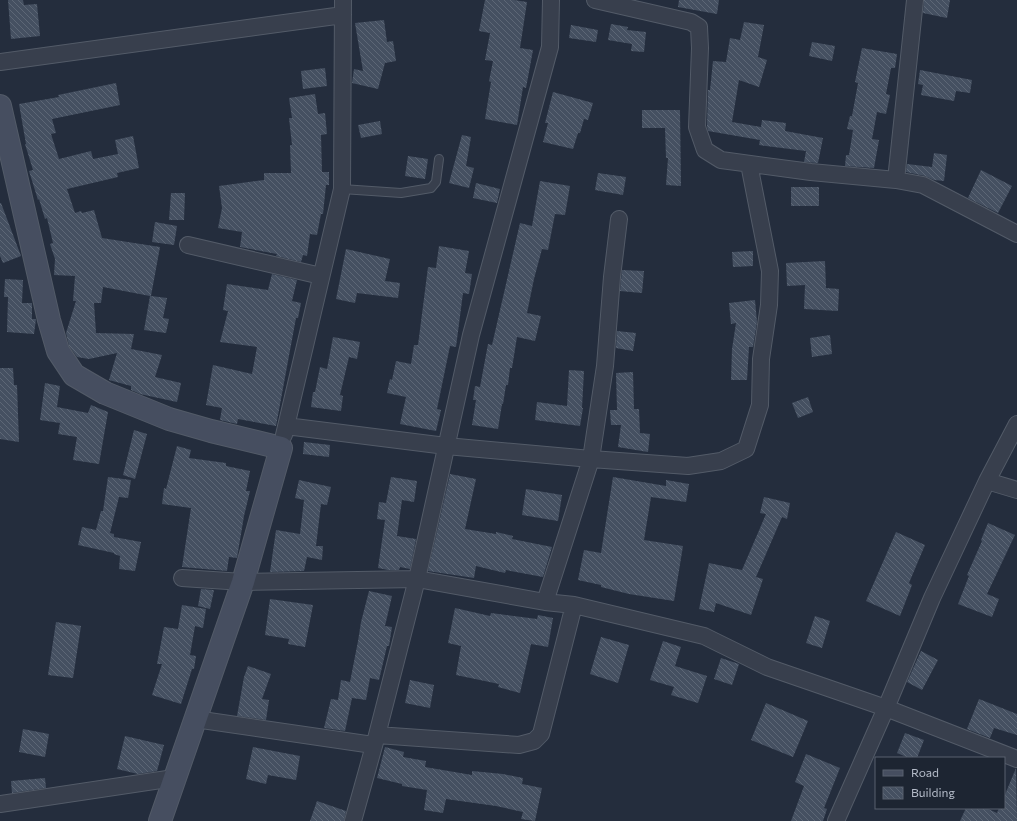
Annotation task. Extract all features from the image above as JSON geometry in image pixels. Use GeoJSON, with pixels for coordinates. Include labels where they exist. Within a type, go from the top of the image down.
{"type":"FeatureCollection","features":[{"type":"Feature","properties":{"kind":"street"},"geometry":{"type":"LineString","coordinates":[[353,821],[417,579],[471,335],[550,47],[551,0]]}},
{"type":"Feature","properties":{"kind":"street"},"geometry":{"type":"LineString","coordinates":[[595,0],[691,22],[699,26],[700,48],[697,127],[706,150],[721,160],[811,172],[896,180],[923,185],[1017,234]]}},
{"type":"Feature","properties":{"kind":"street"},"geometry":{"type":"LineString","coordinates":[[896,180],[915,0]]}},
{"type":"Feature","properties":{"kind":"street"},"geometry":{"type":"LineString","coordinates":[[0,62],[343,7],[342,189],[281,448],[243,582],[160,821]]}},
{"type":"Feature","properties":{"kind":"street"},"geometry":{"type":"LineString","coordinates":[[0,106],[7,171],[58,351],[74,375],[105,393],[169,419],[281,448]]}},
{"type":"Feature","properties":{"kind":"street"},"geometry":{"type":"LineString","coordinates":[[286,426],[446,446],[688,466],[721,461],[746,449],[760,406],[761,359],[770,305],[770,271],[749,164]]}},
{"type":"Feature","properties":{"kind":"street"},"geometry":{"type":"LineString","coordinates":[[545,602],[591,459],[605,366],[612,277],[619,219]]}},
{"type":"Feature","properties":{"kind":"street"},"geometry":{"type":"LineString","coordinates":[[188,245],[321,276]]}},
{"type":"Feature","properties":{"kind":"street"},"geometry":{"type":"LineString","coordinates":[[836,821],[886,708],[932,598],[987,481],[1017,424]]}},
{"type":"Feature","properties":{"kind":"street"},"geometry":{"type":"LineString","coordinates":[[987,481],[1017,490]]}},
{"type":"Feature","properties":{"kind":"street"},"geometry":{"type":"LineString","coordinates":[[182,578],[243,582],[417,579],[545,602],[574,605],[704,636],[767,667],[886,708],[1017,759]]}},
{"type":"Feature","properties":{"kind":"street"},"geometry":{"type":"LineString","coordinates":[[195,719],[375,740],[519,745],[534,742],[541,734],[574,605]]}},
{"type":"Feature","properties":{"kind":"street"},"geometry":{"type":"LineString","coordinates":[[0,804],[174,778]]}},
{"type":"Feature","properties":{"kind":"lane"},"geometry":{"type":"LineString","coordinates":[[342,189],[401,193],[430,188],[436,182],[439,159]]}},
{"type":"Feature","properties":{"kind":"building"},"geometry":{"type":"Polygon","coordinates":[[[8,0],[23,0],[24,5],[37,4],[40,36],[11,39],[8,0]]]}},
{"type":"Feature","properties":{"kind":"building"},"geometry":{"type":"Polygon","coordinates":[[[485,0],[514,0],[527,2],[520,48],[533,50],[526,88],[523,87],[517,125],[485,119],[491,82],[489,81],[493,61],[485,60],[490,33],[479,31],[485,0]]]}},
{"type":"Feature","properties":{"kind":"building"},"geometry":{"type":"Polygon","coordinates":[[[679,0],[719,0],[717,14],[678,7],[679,0]]]}},
{"type":"Feature","properties":{"kind":"building"},"geometry":{"type":"Polygon","coordinates":[[[924,0],[950,0],[947,18],[923,13],[924,0]]]}},
{"type":"Feature","properties":{"kind":"building"},"geometry":{"type":"Polygon","coordinates":[[[384,20],[387,42],[393,41],[396,61],[385,63],[378,89],[352,83],[354,69],[363,71],[355,23],[384,20]]]}},
{"type":"Feature","properties":{"kind":"building"},"geometry":{"type":"Polygon","coordinates":[[[744,22],[764,25],[758,57],[767,60],[759,87],[739,80],[732,122],[761,127],[762,120],[786,123],[785,131],[823,138],[818,163],[804,162],[806,151],[759,145],[760,140],[708,131],[708,90],[710,90],[713,61],[726,62],[730,38],[740,40],[744,22]]]}},
{"type":"Feature","properties":{"kind":"building"},"geometry":{"type":"Polygon","coordinates":[[[611,24],[628,27],[627,30],[646,32],[644,52],[631,51],[632,44],[608,40],[611,24]]]}},
{"type":"Feature","properties":{"kind":"building"},"geometry":{"type":"Polygon","coordinates":[[[571,25],[598,30],[596,42],[569,38],[571,25]]]}},
{"type":"Feature","properties":{"kind":"building"},"geometry":{"type":"Polygon","coordinates":[[[812,42],[835,46],[832,61],[809,56],[812,42]]]}},
{"type":"Feature","properties":{"kind":"building"},"geometry":{"type":"Polygon","coordinates":[[[862,48],[897,54],[895,68],[891,68],[886,94],[890,95],[886,114],[877,112],[872,139],[879,140],[874,168],[845,166],[846,155],[849,155],[853,130],[847,129],[850,116],[852,116],[858,83],[855,82],[862,48]]]}},
{"type":"Feature","properties":{"kind":"building"},"geometry":{"type":"Polygon","coordinates":[[[325,68],[327,86],[303,89],[301,71],[325,68]]]}},
{"type":"Feature","properties":{"kind":"building"},"geometry":{"type":"Polygon","coordinates":[[[920,70],[972,80],[970,93],[956,91],[954,101],[921,95],[923,85],[918,84],[920,70]]]}},
{"type":"Feature","properties":{"kind":"building"},"geometry":{"type":"Polygon","coordinates":[[[116,83],[120,105],[52,119],[56,133],[51,134],[59,159],[91,151],[93,159],[118,154],[115,140],[133,136],[139,168],[117,173],[118,177],[67,189],[75,213],[94,210],[102,238],[160,247],[151,296],[167,298],[163,318],[169,319],[166,333],[144,330],[150,296],[103,287],[101,303],[94,303],[96,333],[134,334],[131,349],[162,355],[155,377],[181,383],[177,402],[140,394],[131,390],[131,386],[109,380],[117,353],[89,359],[77,357],[69,346],[66,333],[76,301],[73,301],[75,276],[54,275],[55,259],[50,244],[53,243],[47,218],[45,219],[29,171],[33,170],[25,144],[19,104],[59,97],[58,95],[116,83]]]}},
{"type":"Feature","properties":{"kind":"building"},"geometry":{"type":"Polygon","coordinates":[[[553,92],[593,103],[588,120],[584,119],[573,149],[543,142],[548,123],[545,123],[553,92]]]}},
{"type":"Feature","properties":{"kind":"building"},"geometry":{"type":"Polygon","coordinates":[[[315,94],[318,114],[325,113],[327,134],[321,135],[322,172],[329,172],[329,185],[326,185],[323,214],[321,214],[317,235],[310,234],[307,256],[303,255],[301,262],[276,256],[277,254],[240,247],[242,232],[218,228],[222,208],[219,186],[264,180],[264,173],[291,173],[290,145],[292,145],[289,118],[292,118],[289,98],[315,94]]]}},
{"type":"Feature","properties":{"kind":"building"},"geometry":{"type":"Polygon","coordinates":[[[642,110],[680,110],[681,186],[666,185],[668,158],[666,158],[665,128],[642,128],[642,110]]]}},
{"type":"Feature","properties":{"kind":"building"},"geometry":{"type":"Polygon","coordinates":[[[380,121],[382,134],[361,138],[358,125],[380,121]]]}},
{"type":"Feature","properties":{"kind":"building"},"geometry":{"type":"Polygon","coordinates":[[[462,135],[471,137],[466,166],[474,168],[469,188],[449,183],[462,135]]]}},
{"type":"Feature","properties":{"kind":"building"},"geometry":{"type":"Polygon","coordinates":[[[934,153],[947,155],[944,181],[934,180],[925,176],[906,172],[907,164],[932,167],[934,153]]]}},
{"type":"Feature","properties":{"kind":"building"},"geometry":{"type":"Polygon","coordinates":[[[408,156],[428,159],[425,179],[405,176],[408,156]]]}},
{"type":"Feature","properties":{"kind":"building"},"geometry":{"type":"Polygon","coordinates":[[[981,170],[1012,186],[998,213],[968,198],[981,170]]]}},
{"type":"Feature","properties":{"kind":"building"},"geometry":{"type":"Polygon","coordinates":[[[598,173],[626,177],[623,195],[595,190],[598,173]]]}},
{"type":"Feature","properties":{"kind":"building"},"geometry":{"type":"Polygon","coordinates":[[[540,181],[570,186],[565,215],[555,214],[548,250],[542,249],[534,279],[527,313],[541,316],[535,341],[517,337],[512,368],[510,368],[508,385],[506,385],[498,429],[472,425],[476,400],[473,400],[475,386],[480,387],[488,344],[492,345],[520,223],[532,226],[540,181]]]}},
{"type":"Feature","properties":{"kind":"building"},"geometry":{"type":"Polygon","coordinates":[[[476,183],[500,189],[497,203],[473,198],[476,183]]]}},
{"type":"Feature","properties":{"kind":"building"},"geometry":{"type":"Polygon","coordinates":[[[791,187],[819,187],[819,206],[791,206],[791,187]]]}},
{"type":"Feature","properties":{"kind":"building"},"geometry":{"type":"Polygon","coordinates":[[[171,193],[185,193],[184,220],[169,220],[171,193]]]}},
{"type":"Feature","properties":{"kind":"building"},"geometry":{"type":"Polygon","coordinates":[[[0,203],[21,256],[3,263],[0,256],[0,203]]]}},
{"type":"Feature","properties":{"kind":"building"},"geometry":{"type":"Polygon","coordinates":[[[155,222],[177,226],[174,245],[152,242],[155,222]]]}},
{"type":"Feature","properties":{"kind":"building"},"geometry":{"type":"Polygon","coordinates":[[[439,246],[469,251],[465,273],[472,274],[469,294],[463,293],[456,347],[450,346],[437,409],[441,410],[436,431],[400,424],[406,397],[387,393],[390,379],[392,380],[396,361],[411,364],[414,345],[418,345],[428,267],[436,268],[439,246]]]}},
{"type":"Feature","properties":{"kind":"building"},"geometry":{"type":"Polygon","coordinates":[[[346,249],[390,259],[385,281],[400,283],[398,298],[357,293],[355,303],[336,299],[346,249]]]}},
{"type":"Feature","properties":{"kind":"building"},"geometry":{"type":"Polygon","coordinates":[[[753,251],[753,266],[733,267],[732,252],[753,251]]]}},
{"type":"Feature","properties":{"kind":"building"},"geometry":{"type":"Polygon","coordinates":[[[825,261],[826,288],[839,289],[838,311],[804,309],[805,285],[787,286],[786,263],[825,261]]]}},
{"type":"Feature","properties":{"kind":"building"},"geometry":{"type":"Polygon","coordinates":[[[622,270],[644,271],[642,293],[620,291],[622,270]]]}},
{"type":"Feature","properties":{"kind":"building"},"geometry":{"type":"Polygon","coordinates":[[[272,274],[297,280],[292,301],[301,303],[298,318],[296,318],[276,426],[238,419],[237,424],[220,420],[222,408],[206,405],[213,365],[252,374],[257,347],[220,342],[228,311],[223,310],[227,284],[268,290],[272,274]]]}},
{"type":"Feature","properties":{"kind":"building"},"geometry":{"type":"Polygon","coordinates":[[[5,279],[23,280],[22,303],[32,303],[32,319],[36,319],[34,334],[7,332],[8,297],[4,297],[5,279]]]}},
{"type":"Feature","properties":{"kind":"building"},"geometry":{"type":"Polygon","coordinates":[[[755,300],[757,322],[753,347],[749,347],[747,380],[731,380],[732,349],[736,323],[731,324],[729,303],[755,300]]]}},
{"type":"Feature","properties":{"kind":"building"},"geometry":{"type":"Polygon","coordinates":[[[617,331],[636,333],[633,351],[616,348],[617,331]]]}},
{"type":"Feature","properties":{"kind":"building"},"geometry":{"type":"Polygon","coordinates":[[[830,335],[832,354],[812,357],[810,338],[830,335]]]}},
{"type":"Feature","properties":{"kind":"building"},"geometry":{"type":"Polygon","coordinates":[[[333,337],[360,342],[357,359],[349,357],[340,395],[343,396],[341,411],[311,407],[313,392],[315,392],[320,367],[327,369],[333,337]]]}},
{"type":"Feature","properties":{"kind":"building"},"geometry":{"type":"Polygon","coordinates":[[[0,368],[13,368],[14,385],[17,385],[19,442],[0,439],[0,368]]]}},
{"type":"Feature","properties":{"kind":"building"},"geometry":{"type":"Polygon","coordinates":[[[569,370],[584,371],[583,408],[580,426],[535,420],[537,402],[567,406],[569,370]]]}},
{"type":"Feature","properties":{"kind":"building"},"geometry":{"type":"Polygon","coordinates":[[[633,372],[634,409],[639,409],[640,433],[650,434],[648,452],[618,447],[621,425],[611,425],[610,410],[617,410],[616,373],[633,372]]]}},
{"type":"Feature","properties":{"kind":"building"},"geometry":{"type":"Polygon","coordinates":[[[45,383],[60,386],[57,407],[88,413],[91,405],[108,412],[99,464],[73,460],[77,437],[58,434],[60,423],[40,420],[45,383]]]}},
{"type":"Feature","properties":{"kind":"building"},"geometry":{"type":"Polygon","coordinates":[[[808,397],[813,412],[798,418],[792,403],[808,397]]]}},
{"type":"Feature","properties":{"kind":"building"},"geometry":{"type":"Polygon","coordinates":[[[134,430],[147,434],[135,479],[123,475],[134,430]]]}},
{"type":"Feature","properties":{"kind":"building"},"geometry":{"type":"Polygon","coordinates":[[[304,442],[330,445],[329,457],[303,454],[304,442]]]}},
{"type":"Feature","properties":{"kind":"building"},"geometry":{"type":"Polygon","coordinates":[[[177,446],[191,450],[189,458],[226,463],[226,466],[250,471],[246,491],[250,491],[237,558],[229,557],[227,571],[182,567],[191,508],[162,504],[164,488],[166,489],[177,446]]]}},
{"type":"Feature","properties":{"kind":"building"},"geometry":{"type":"Polygon","coordinates":[[[450,474],[476,479],[465,529],[496,534],[496,532],[513,536],[512,539],[552,547],[543,577],[506,570],[505,573],[476,566],[474,578],[428,571],[450,474]]]}},
{"type":"Feature","properties":{"kind":"building"},"geometry":{"type":"Polygon","coordinates":[[[108,477],[131,480],[128,498],[119,497],[110,533],[114,534],[114,537],[141,542],[135,571],[119,569],[120,556],[114,553],[78,545],[82,527],[96,530],[101,511],[103,511],[108,477]]]}},
{"type":"Feature","properties":{"kind":"building"},"geometry":{"type":"Polygon","coordinates":[[[391,477],[417,481],[414,502],[402,500],[397,536],[416,539],[410,569],[400,567],[399,570],[388,570],[378,568],[385,520],[377,519],[379,502],[386,503],[391,477]]]}},
{"type":"Feature","properties":{"kind":"building"},"geometry":{"type":"Polygon","coordinates":[[[613,477],[666,486],[666,480],[689,484],[686,502],[651,497],[644,540],[683,546],[674,601],[629,594],[601,587],[601,585],[578,580],[584,550],[601,553],[613,477]]]}},
{"type":"Feature","properties":{"kind":"building"},"geometry":{"type":"Polygon","coordinates":[[[299,480],[331,487],[327,505],[321,504],[316,546],[323,546],[322,560],[307,557],[304,571],[270,572],[276,530],[300,534],[304,500],[295,498],[299,480]]]}},
{"type":"Feature","properties":{"kind":"building"},"geometry":{"type":"Polygon","coordinates":[[[526,489],[562,495],[558,521],[522,515],[526,489]]]}},
{"type":"Feature","properties":{"kind":"building"},"geometry":{"type":"Polygon","coordinates":[[[764,497],[790,503],[787,519],[782,517],[756,577],[763,579],[751,615],[716,603],[714,612],[699,609],[709,563],[742,570],[766,514],[760,513],[764,497]]]}},
{"type":"Feature","properties":{"kind":"building"},"geometry":{"type":"Polygon","coordinates":[[[988,523],[1015,535],[987,594],[999,599],[992,617],[958,604],[969,576],[967,575],[988,523]]]}},
{"type":"Feature","properties":{"kind":"building"},"geometry":{"type":"Polygon","coordinates":[[[896,532],[925,545],[909,583],[912,585],[900,616],[866,601],[896,532]]]}},
{"type":"Feature","properties":{"kind":"building"},"geometry":{"type":"Polygon","coordinates":[[[201,589],[214,590],[210,609],[198,606],[201,589]]]}},
{"type":"Feature","properties":{"kind":"building"},"geometry":{"type":"Polygon","coordinates":[[[369,591],[392,596],[385,626],[392,627],[389,646],[387,646],[379,680],[370,678],[366,700],[352,698],[345,731],[324,728],[331,699],[338,700],[341,680],[350,682],[361,622],[369,591]]]}},
{"type":"Feature","properties":{"kind":"building"},"geometry":{"type":"Polygon","coordinates":[[[270,599],[313,605],[305,647],[288,644],[289,639],[265,635],[270,599]]]}},
{"type":"Feature","properties":{"kind":"building"},"geometry":{"type":"Polygon","coordinates":[[[182,605],[206,609],[203,628],[195,626],[190,655],[196,656],[194,669],[192,669],[181,704],[152,695],[162,664],[157,664],[164,627],[178,629],[182,605]]]}},
{"type":"Feature","properties":{"kind":"building"},"geometry":{"type":"Polygon","coordinates":[[[455,608],[490,616],[491,613],[537,619],[538,615],[553,618],[548,647],[531,644],[520,693],[498,687],[499,684],[456,675],[461,646],[448,643],[455,608]]]}},
{"type":"Feature","properties":{"kind":"building"},"geometry":{"type":"Polygon","coordinates":[[[815,616],[830,621],[822,648],[806,643],[815,616]]]}},
{"type":"Feature","properties":{"kind":"building"},"geometry":{"type":"Polygon","coordinates":[[[56,622],[81,626],[73,678],[48,675],[56,622]]]}},
{"type":"Feature","properties":{"kind":"building"},"geometry":{"type":"Polygon","coordinates":[[[601,637],[629,645],[618,683],[590,674],[601,637]]]}},
{"type":"Feature","properties":{"kind":"building"},"geometry":{"type":"Polygon","coordinates":[[[663,641],[681,647],[675,666],[707,676],[698,703],[671,695],[674,687],[650,680],[663,641]]]}},
{"type":"Feature","properties":{"kind":"building"},"geometry":{"type":"Polygon","coordinates":[[[921,651],[938,660],[922,690],[907,682],[921,651]]]}},
{"type":"Feature","properties":{"kind":"building"},"geometry":{"type":"Polygon","coordinates":[[[721,658],[739,664],[732,685],[714,679],[721,658]]]}},
{"type":"Feature","properties":{"kind":"building"},"geometry":{"type":"Polygon","coordinates":[[[248,666],[271,674],[262,699],[269,700],[266,720],[237,716],[244,677],[248,666]]]}},
{"type":"Feature","properties":{"kind":"building"},"geometry":{"type":"Polygon","coordinates":[[[410,680],[434,685],[430,708],[405,703],[410,680]]]}},
{"type":"Feature","properties":{"kind":"building"},"geometry":{"type":"Polygon","coordinates":[[[979,699],[1017,714],[1017,735],[994,728],[990,738],[967,729],[979,699]]]}},
{"type":"Feature","properties":{"kind":"building"},"geometry":{"type":"Polygon","coordinates":[[[766,703],[808,721],[793,757],[751,740],[766,703]]]}},
{"type":"Feature","properties":{"kind":"building"},"geometry":{"type":"Polygon","coordinates":[[[23,729],[49,734],[45,757],[19,752],[23,729]]]}},
{"type":"Feature","properties":{"kind":"building"},"geometry":{"type":"Polygon","coordinates":[[[905,733],[924,740],[917,757],[907,757],[897,753],[905,733]]]}},
{"type":"Feature","properties":{"kind":"building"},"geometry":{"type":"Polygon","coordinates":[[[125,736],[164,745],[157,771],[138,774],[117,769],[125,736]]]}},
{"type":"Feature","properties":{"kind":"building"},"geometry":{"type":"Polygon","coordinates":[[[253,747],[300,756],[296,780],[268,775],[266,784],[246,779],[253,747]]]}},
{"type":"Feature","properties":{"kind":"building"},"geometry":{"type":"Polygon","coordinates":[[[385,747],[404,752],[403,757],[426,761],[425,767],[472,775],[472,771],[503,774],[523,778],[522,784],[542,788],[535,821],[521,819],[523,812],[496,806],[446,799],[443,813],[424,810],[427,790],[402,786],[402,784],[377,778],[385,747]]]}},
{"type":"Feature","properties":{"kind":"building"},"geometry":{"type":"Polygon","coordinates":[[[806,754],[840,768],[824,808],[827,809],[823,821],[791,821],[804,786],[795,782],[806,754]]]}},
{"type":"Feature","properties":{"kind":"building"},"geometry":{"type":"Polygon","coordinates":[[[1016,768],[1017,821],[960,821],[966,809],[988,809],[997,813],[999,809],[1005,809],[1005,795],[1016,768]]]}},
{"type":"Feature","properties":{"kind":"building"},"geometry":{"type":"Polygon","coordinates":[[[45,778],[46,788],[12,793],[11,781],[45,778]]]}},
{"type":"Feature","properties":{"kind":"building"},"geometry":{"type":"Polygon","coordinates":[[[317,801],[346,811],[344,821],[310,821],[317,801]]]}}]}
